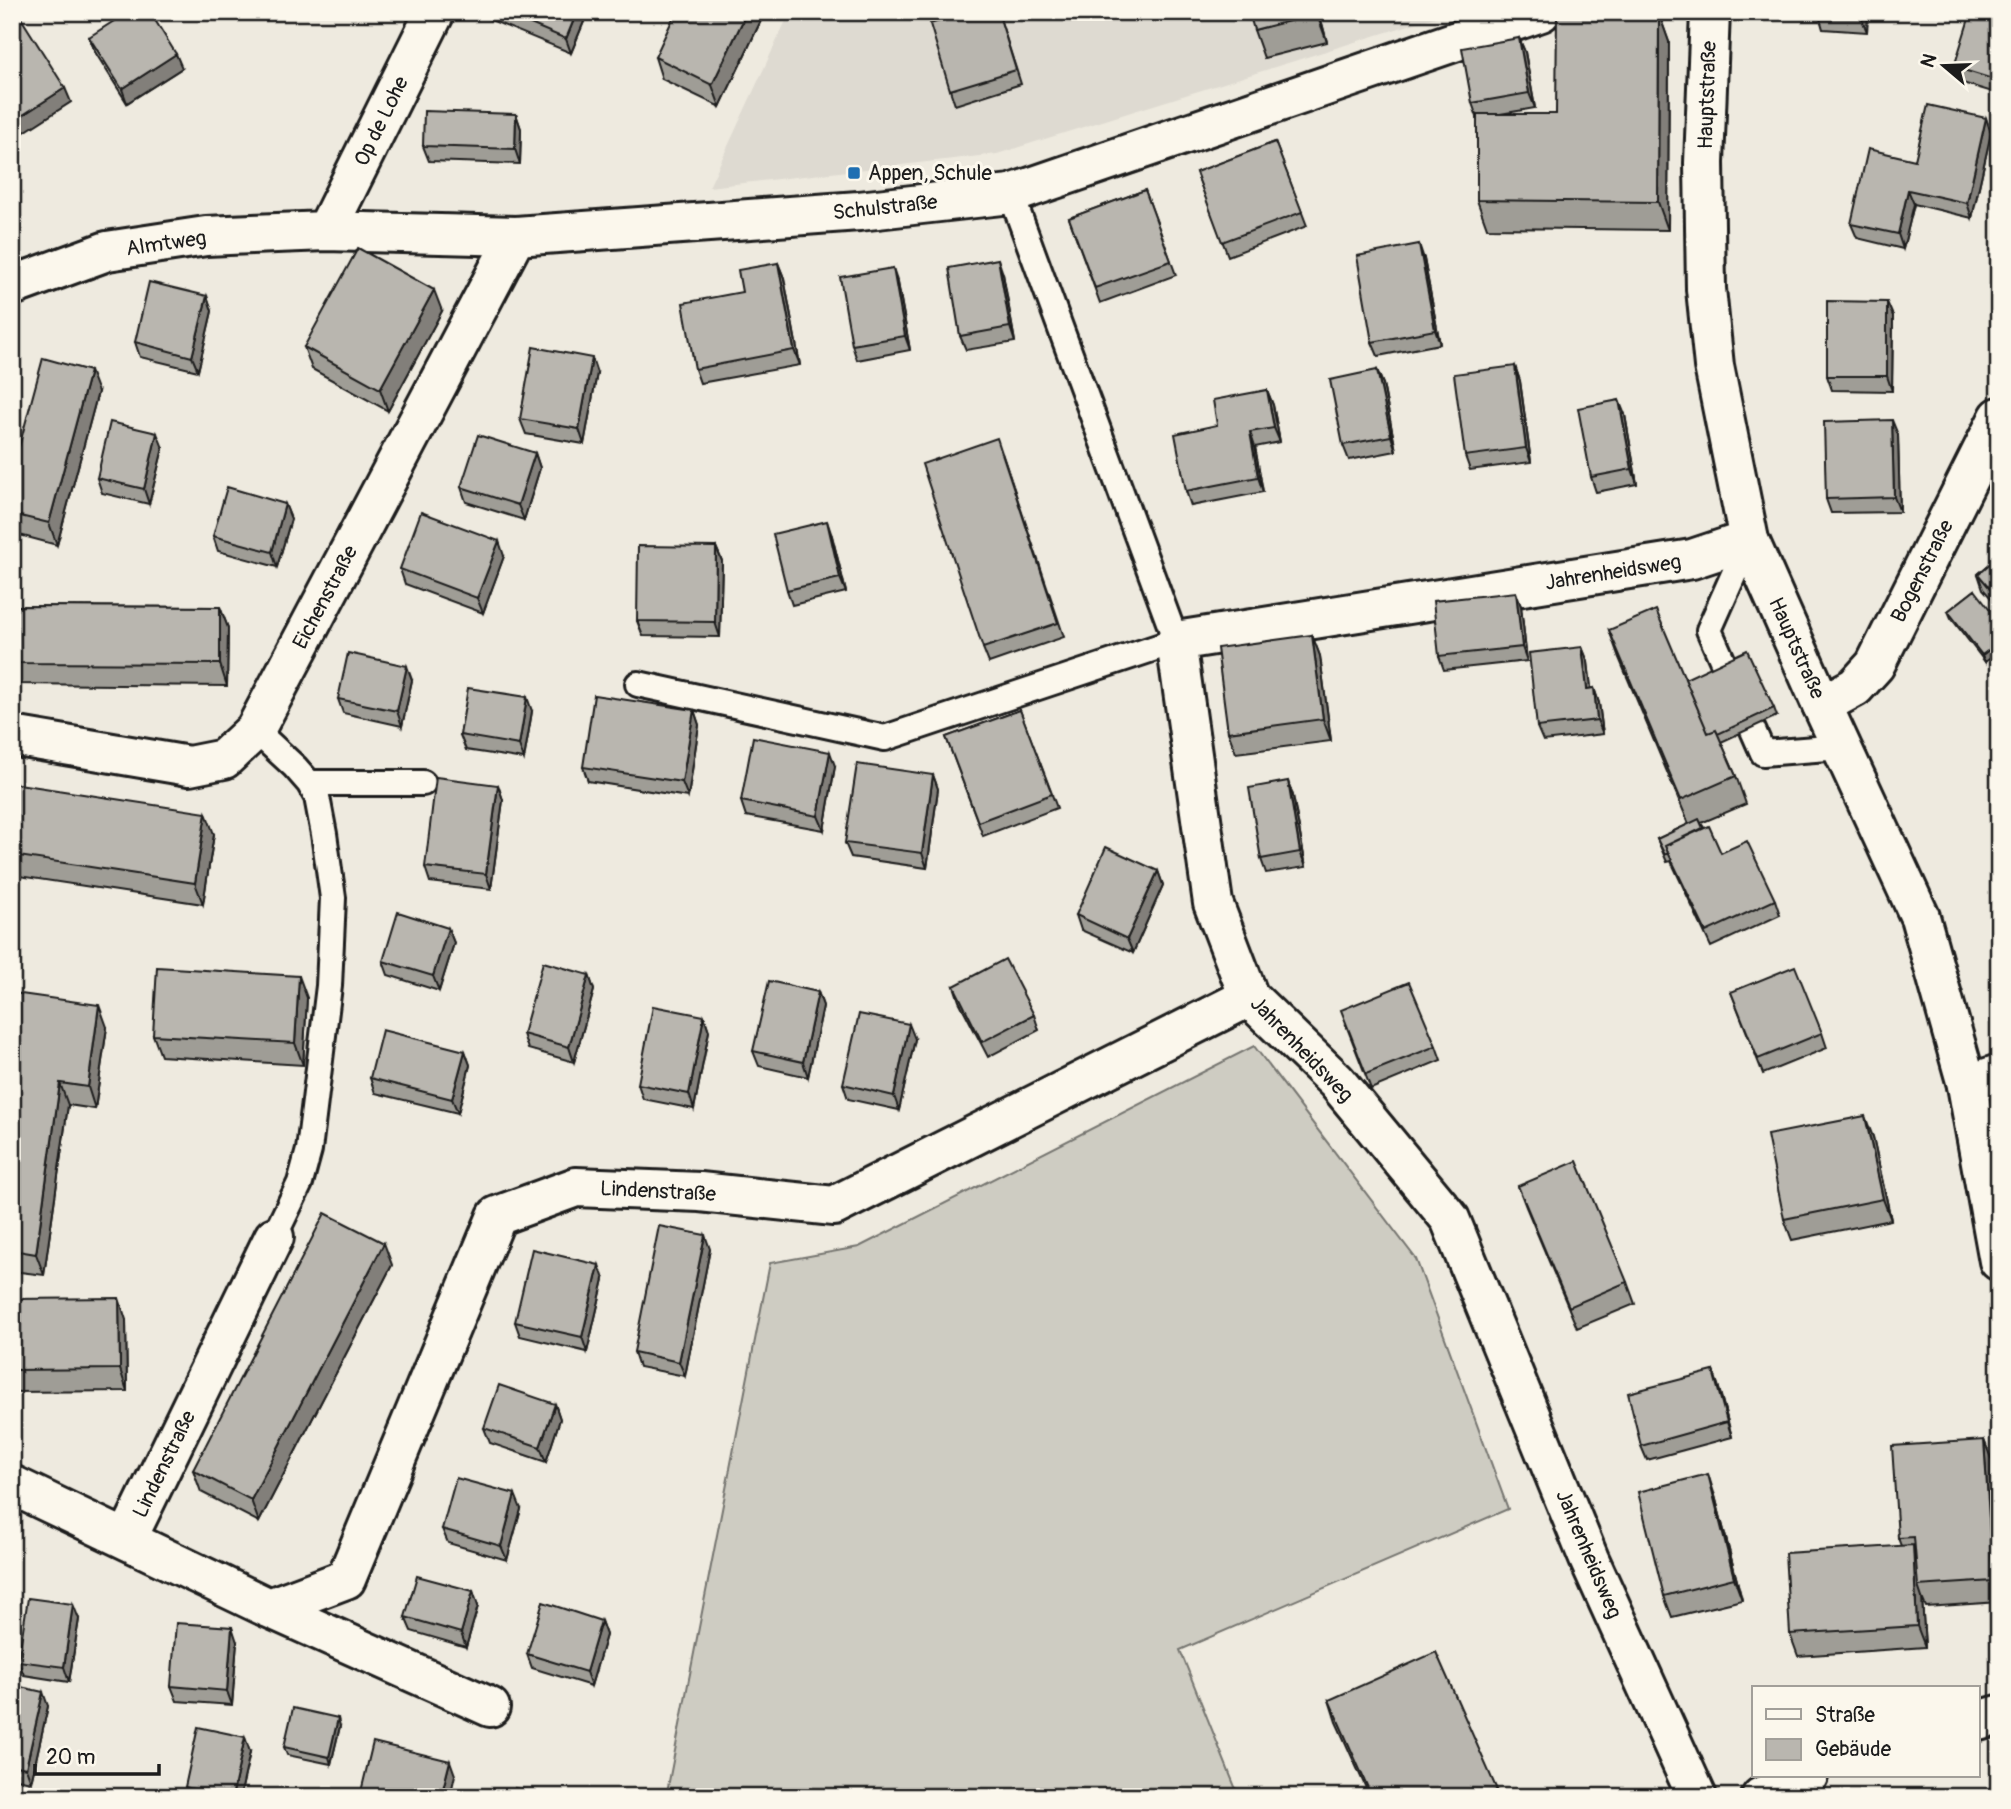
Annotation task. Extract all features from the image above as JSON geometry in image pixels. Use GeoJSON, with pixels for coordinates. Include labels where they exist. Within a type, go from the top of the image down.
{"type":"FeatureCollection","features":[{"type":"Feature","properties":{"kind":"street","name":"Op de Lohe"},"geometry":{"type":"LineString","coordinates":[[326,231],[435,12]]}},
{"type":"Feature","properties":{"kind":"street","name":"Schulstraße"},"geometry":{"type":"LineString","coordinates":[[326,231],[516,236],[859,211],[1011,194],[1541,12]]}},
{"type":"Feature","properties":{"kind":"street","name":"Hauptstraße"},"geometry":{"type":"LineString","coordinates":[[1710,12],[1704,163],[1706,289],[1714,366],[1749,540],[1920,917],[1983,1079],[1999,1261]]}},
{"type":"Feature","properties":{"kind":"street","name":"Almtweg"},"geometry":{"type":"LineString","coordinates":[[12,286],[107,251],[206,236],[326,231]]}},
{"type":"Feature","properties":{"kind":"street","name":"Eichenstraße"},"geometry":{"type":"LineString","coordinates":[[12,737],[189,766],[224,759],[255,730],[516,236]]}},
{"type":"Feature","properties":{"kind":"street","name":"Bogenstraße"},"geometry":{"type":"LineString","coordinates":[[1822,705],[1856,687],[1875,665],[1999,417]]}},
{"type":"Feature","properties":{"kind":"street","name":"Jahrenheidsweg"},"geometry":{"type":"LineString","coordinates":[[1697,1797],[1589,1559],[1450,1219],[1336,1081],[1249,998],[1213,903],[1176,641],[1692,559],[1749,540]]}},
{"type":"Feature","properties":{"kind":"street","name":"Lindenstraße"},"geometry":{"type":"LineString","coordinates":[[269,1608],[346,1579],[497,1216],[576,1187],[700,1192],[834,1206],[1249,998]]}},
{"type":"Feature","properties":{"kind":"street","name":"Lindenstraße"},"geometry":{"type":"LineString","coordinates":[[127,1539],[274,1237]]}},
{"type":"Feature","properties":{"kind":"street","name":"Lindenstraße"},"geometry":{"type":"LineString","coordinates":[[12,1485],[269,1608],[490,1707]]}},
{"type":"Feature","properties":{"kind":"street"},"geometry":{"type":"LineString","coordinates":[[1980,1720],[1999,1715]]}},
{"type":"Feature","properties":{"kind":"street"},"geometry":{"type":"LineString","coordinates":[[1761,1797],[1804,1778]]}},
{"type":"Feature","properties":{"kind":"lane"},"geometry":{"type":"LineString","coordinates":[[638,684],[886,738],[1176,641],[1011,194]]}},
{"type":"Feature","properties":{"kind":"lane"},"geometry":{"type":"LineString","coordinates":[[1749,540],[1709,630],[1763,753],[1841,747]]}},
{"type":"Feature","properties":{"kind":"lane"},"geometry":{"type":"LineString","coordinates":[[255,730],[295,767],[317,797],[333,898],[329,986],[306,1168],[274,1237]]}},
{"type":"Feature","properties":{"kind":"lane"},"geometry":{"type":"LineString","coordinates":[[309,783],[423,783]]}},
{"type":"Feature","properties":{"kind":"shaded area"},"geometry":{"type":"Polygon","coordinates":[[[790,12],[1451,12],[997,154],[709,187],[790,12]]]}},
{"type":"Feature","properties":{"kind":"shaded area"},"geometry":{"type":"Polygon","coordinates":[[[1254,1046],[1416,1259],[1508,1509],[1180,1650],[1239,1797],[666,1797],[770,1263],[859,1247],[1254,1046]]]}},
{"type":"Feature","properties":{"kind":"building"},"geometry":{"type":"Polygon","coordinates":[[[128,12],[150,12],[176,54],[122,89],[89,37],[128,12]]]}},
{"type":"Feature","properties":{"kind":"building"},"geometry":{"type":"Polygon","coordinates":[[[502,12],[577,12],[566,39],[502,12]]]}},
{"type":"Feature","properties":{"kind":"building"},"geometry":{"type":"Polygon","coordinates":[[[676,12],[747,12],[712,85],[655,57],[676,12]]]}},
{"type":"Feature","properties":{"kind":"building"},"geometry":{"type":"Polygon","coordinates":[[[968,12],[998,12],[1016,70],[950,90],[930,24],[968,12]]]}},
{"type":"Feature","properties":{"kind":"building"},"geometry":{"type":"Polygon","coordinates":[[[1249,12],[1316,12],[1317,14],[1254,30],[1249,12]]]}},
{"type":"Feature","properties":{"kind":"building"},"geometry":{"type":"Polygon","coordinates":[[[1818,12],[1862,12],[1861,17],[1818,12]]]}},
{"type":"Feature","properties":{"kind":"building"},"geometry":{"type":"Polygon","coordinates":[[[1971,12],[1999,12],[1999,81],[1954,67],[1971,12]]]}},
{"type":"Feature","properties":{"kind":"building"},"geometry":{"type":"Polygon","coordinates":[[[1557,13],[1659,14],[1658,202],[1477,200],[1477,114],[1556,114],[1557,13]]]}},
{"type":"Feature","properties":{"kind":"building"},"geometry":{"type":"Polygon","coordinates":[[[19,15],[65,88],[12,122],[12,19],[19,15]]]}},
{"type":"Feature","properties":{"kind":"building"},"geometry":{"type":"Polygon","coordinates":[[[1519,38],[1529,93],[1472,103],[1462,48],[1519,38]]]}},
{"type":"Feature","properties":{"kind":"building"},"geometry":{"type":"Polygon","coordinates":[[[1928,105],[1986,118],[1967,203],[1908,190],[1898,234],[1851,224],[1868,149],[1915,160],[1928,105]]]}},
{"type":"Feature","properties":{"kind":"building"},"geometry":{"type":"Polygon","coordinates":[[[424,111],[516,114],[515,149],[423,146],[424,111]]]}},
{"type":"Feature","properties":{"kind":"building"},"geometry":{"type":"Polygon","coordinates":[[[1275,142],[1302,212],[1222,242],[1196,172],[1275,142]]]}},
{"type":"Feature","properties":{"kind":"building"},"geometry":{"type":"Polygon","coordinates":[[[1145,190],[1171,261],[1095,288],[1069,218],[1145,190]]]}},
{"type":"Feature","properties":{"kind":"building"},"geometry":{"type":"Polygon","coordinates":[[[1419,244],[1435,330],[1372,342],[1357,256],[1419,244]]]}},
{"type":"Feature","properties":{"kind":"building"},"geometry":{"type":"Polygon","coordinates":[[[358,248],[434,290],[380,389],[304,347],[358,248]]]}},
{"type":"Feature","properties":{"kind":"building"},"geometry":{"type":"Polygon","coordinates":[[[998,259],[1010,327],[960,336],[949,268],[998,259]]]}},
{"type":"Feature","properties":{"kind":"building"},"geometry":{"type":"Polygon","coordinates":[[[778,263],[794,350],[695,369],[683,303],[742,292],[738,270],[778,263]]]}},
{"type":"Feature","properties":{"kind":"building"},"geometry":{"type":"Polygon","coordinates":[[[893,268],[905,336],[852,345],[840,277],[893,268]]]}},
{"type":"Feature","properties":{"kind":"building"},"geometry":{"type":"Polygon","coordinates":[[[149,282],[207,296],[192,357],[135,342],[149,282]]]}},
{"type":"Feature","properties":{"kind":"building"},"geometry":{"type":"Polygon","coordinates":[[[1827,301],[1887,302],[1887,376],[1827,376],[1827,301]]]}},
{"type":"Feature","properties":{"kind":"building"},"geometry":{"type":"Polygon","coordinates":[[[533,347],[592,358],[579,429],[520,419],[533,347]]]}},
{"type":"Feature","properties":{"kind":"building"},"geometry":{"type":"Polygon","coordinates":[[[43,358],[90,371],[49,523],[12,514],[12,473],[43,358]]]}},
{"type":"Feature","properties":{"kind":"building"},"geometry":{"type":"Polygon","coordinates":[[[1515,366],[1526,448],[1465,456],[1454,374],[1515,366]]]}},
{"type":"Feature","properties":{"kind":"building"},"geometry":{"type":"Polygon","coordinates":[[[1377,370],[1391,436],[1343,445],[1330,380],[1377,370]]]}},
{"type":"Feature","properties":{"kind":"building"},"geometry":{"type":"Polygon","coordinates":[[[1267,390],[1274,428],[1250,432],[1258,477],[1186,491],[1175,434],[1217,425],[1213,400],[1267,390]]]}},
{"type":"Feature","properties":{"kind":"building"},"geometry":{"type":"Polygon","coordinates":[[[1619,400],[1632,469],[1591,477],[1578,408],[1619,400]]]}},
{"type":"Feature","properties":{"kind":"building"},"geometry":{"type":"Polygon","coordinates":[[[1892,420],[1894,497],[1826,499],[1824,422],[1892,420]]]}},
{"type":"Feature","properties":{"kind":"building"},"geometry":{"type":"Polygon","coordinates":[[[110,422],[157,433],[144,489],[97,478],[110,422]]]}},
{"type":"Feature","properties":{"kind":"building"},"geometry":{"type":"Polygon","coordinates":[[[478,435],[535,453],[518,505],[461,487],[478,435]]]}},
{"type":"Feature","properties":{"kind":"building"},"geometry":{"type":"Polygon","coordinates":[[[997,438],[1058,623],[983,648],[922,464],[997,438]]]}},
{"type":"Feature","properties":{"kind":"building"},"geometry":{"type":"Polygon","coordinates":[[[227,487],[285,504],[272,552],[213,536],[227,487]]]}},
{"type":"Feature","properties":{"kind":"building"},"geometry":{"type":"Polygon","coordinates":[[[421,512],[499,541],[477,598],[400,569],[421,512]]]}},
{"type":"Feature","properties":{"kind":"building"},"geometry":{"type":"Polygon","coordinates":[[[827,521],[840,578],[787,590],[773,534],[827,521]]]}},
{"type":"Feature","properties":{"kind":"building"},"geometry":{"type":"Polygon","coordinates":[[[638,546],[716,547],[715,622],[637,621],[638,546]]]}},
{"type":"Feature","properties":{"kind":"building"},"geometry":{"type":"Polygon","coordinates":[[[1999,556],[1999,599],[1978,574],[1999,556]]]}},
{"type":"Feature","properties":{"kind":"building"},"geometry":{"type":"Polygon","coordinates":[[[1975,590],[1999,621],[1999,642],[1982,655],[1948,611],[1975,590]]]}},
{"type":"Feature","properties":{"kind":"building"},"geometry":{"type":"Polygon","coordinates":[[[1516,592],[1522,647],[1439,656],[1433,601],[1516,592]]]}},
{"type":"Feature","properties":{"kind":"building"},"geometry":{"type":"Polygon","coordinates":[[[12,606],[220,607],[220,664],[12,663],[12,606]]]}},
{"type":"Feature","properties":{"kind":"building"},"geometry":{"type":"Polygon","coordinates":[[[1656,610],[1708,733],[1716,730],[1736,776],[1681,800],[1609,630],[1656,610]]]}},
{"type":"Feature","properties":{"kind":"building"},"geometry":{"type":"Polygon","coordinates":[[[1312,635],[1323,719],[1228,732],[1217,648],[1312,635]]]}},
{"type":"Feature","properties":{"kind":"building"},"geometry":{"type":"Polygon","coordinates":[[[1582,647],[1587,689],[1594,688],[1597,720],[1537,727],[1529,653],[1582,647]]]}},
{"type":"Feature","properties":{"kind":"building"},"geometry":{"type":"Polygon","coordinates":[[[1747,650],[1774,708],[1718,734],[1716,730],[1708,733],[1685,679],[1747,650]]]}},
{"type":"Feature","properties":{"kind":"building"},"geometry":{"type":"Polygon","coordinates":[[[348,653],[407,666],[397,711],[338,699],[348,653]]]}},
{"type":"Feature","properties":{"kind":"building"},"geometry":{"type":"Polygon","coordinates":[[[468,688],[527,697],[519,745],[460,735],[468,688]]]}},
{"type":"Feature","properties":{"kind":"building"},"geometry":{"type":"Polygon","coordinates":[[[594,695],[694,710],[682,782],[583,767],[594,695]]]}},
{"type":"Feature","properties":{"kind":"building"},"geometry":{"type":"Polygon","coordinates":[[[1020,710],[1052,794],[978,822],[946,737],[1020,710]]]}},
{"type":"Feature","properties":{"kind":"building"},"geometry":{"type":"Polygon","coordinates":[[[753,737],[830,752],[818,816],[741,801],[753,737]]]}},
{"type":"Feature","properties":{"kind":"building"},"geometry":{"type":"Polygon","coordinates":[[[857,764],[933,775],[922,853],[845,843],[857,764]]]}},
{"type":"Feature","properties":{"kind":"building"},"geometry":{"type":"Polygon","coordinates":[[[436,777],[498,785],[486,874],[425,867],[436,777]]]}},
{"type":"Feature","properties":{"kind":"building"},"geometry":{"type":"Polygon","coordinates":[[[1288,781],[1300,852],[1261,859],[1249,788],[1288,781]]]}},
{"type":"Feature","properties":{"kind":"building"},"geometry":{"type":"Polygon","coordinates":[[[12,783],[206,813],[195,883],[12,855],[12,783]]]}},
{"type":"Feature","properties":{"kind":"building"},"geometry":{"type":"Polygon","coordinates":[[[1699,819],[1703,828],[1665,846],[1668,853],[1665,855],[1657,839],[1699,819]]]}},
{"type":"Feature","properties":{"kind":"building"},"geometry":{"type":"Polygon","coordinates":[[[1709,826],[1721,853],[1747,841],[1775,900],[1706,932],[1665,846],[1709,826]]]}},
{"type":"Feature","properties":{"kind":"building"},"geometry":{"type":"Polygon","coordinates":[[[1106,847],[1158,871],[1127,939],[1076,915],[1106,847]]]}},
{"type":"Feature","properties":{"kind":"building"},"geometry":{"type":"Polygon","coordinates":[[[398,912],[448,928],[433,976],[383,961],[398,912]]]}},
{"type":"Feature","properties":{"kind":"building"},"geometry":{"type":"Polygon","coordinates":[[[1005,959],[1034,1015],[982,1042],[954,986],[1005,959]]]}},
{"type":"Feature","properties":{"kind":"building"},"geometry":{"type":"Polygon","coordinates":[[[543,962],[589,975],[569,1047],[523,1034],[543,962]]]}},
{"type":"Feature","properties":{"kind":"building"},"geometry":{"type":"Polygon","coordinates":[[[1795,966],[1822,1033],[1758,1059],[1731,992],[1795,966]]]}},
{"type":"Feature","properties":{"kind":"building"},"geometry":{"type":"Polygon","coordinates":[[[157,967],[299,976],[295,1043],[153,1035],[157,967]]]}},
{"type":"Feature","properties":{"kind":"building"},"geometry":{"type":"Polygon","coordinates":[[[769,981],[818,992],[803,1062],[753,1051],[769,981]]]}},
{"type":"Feature","properties":{"kind":"building"},"geometry":{"type":"Polygon","coordinates":[[[1409,982],[1436,1046],[1366,1074],[1341,1010],[1409,982]]]}},
{"type":"Feature","properties":{"kind":"building"},"geometry":{"type":"Polygon","coordinates":[[[14,993],[99,1005],[88,1087],[60,1083],[36,1254],[12,1250],[14,993]]]}},
{"type":"Feature","properties":{"kind":"building"},"geometry":{"type":"Polygon","coordinates":[[[653,1006],[704,1016],[689,1094],[638,1084],[653,1006]]]}},
{"type":"Feature","properties":{"kind":"building"},"geometry":{"type":"Polygon","coordinates":[[[859,1014],[909,1024],[894,1096],[843,1084],[859,1014]]]}},
{"type":"Feature","properties":{"kind":"building"},"geometry":{"type":"Polygon","coordinates":[[[382,1030],[465,1051],[452,1099],[370,1078],[382,1030]]]}},
{"type":"Feature","properties":{"kind":"building"},"geometry":{"type":"Polygon","coordinates":[[[1865,1116],[1883,1199],[1784,1219],[1767,1135],[1865,1116]]]}},
{"type":"Feature","properties":{"kind":"building"},"geometry":{"type":"Polygon","coordinates":[[[1577,1161],[1627,1282],[1569,1307],[1518,1186],[1577,1161]]]}},
{"type":"Feature","properties":{"kind":"building"},"geometry":{"type":"Polygon","coordinates":[[[325,1213],[384,1243],[251,1500],[193,1470],[325,1213]]]}},
{"type":"Feature","properties":{"kind":"building"},"geometry":{"type":"Polygon","coordinates":[[[659,1226],[705,1235],[679,1362],[634,1352],[659,1226]]]}},
{"type":"Feature","properties":{"kind":"building"},"geometry":{"type":"Polygon","coordinates":[[[532,1249],[599,1265],[582,1337],[515,1322],[532,1249]]]}},
{"type":"Feature","properties":{"kind":"building"},"geometry":{"type":"Polygon","coordinates":[[[119,1298],[120,1369],[12,1370],[12,1299],[119,1298]]]}},
{"type":"Feature","properties":{"kind":"building"},"geometry":{"type":"Polygon","coordinates":[[[1713,1371],[1727,1422],[1641,1446],[1628,1393],[1713,1371]]]}},
{"type":"Feature","properties":{"kind":"building"},"geometry":{"type":"Polygon","coordinates":[[[499,1385],[555,1404],[540,1447],[484,1428],[499,1385]]]}},
{"type":"Feature","properties":{"kind":"building"},"geometry":{"type":"Polygon","coordinates":[[[1984,1440],[1993,1581],[1918,1586],[1914,1537],[1898,1538],[1892,1446],[1984,1440]]]}},
{"type":"Feature","properties":{"kind":"building"},"geometry":{"type":"Polygon","coordinates":[[[1708,1474],[1734,1578],[1664,1596],[1638,1492],[1708,1474]]]}},
{"type":"Feature","properties":{"kind":"building"},"geometry":{"type":"Polygon","coordinates":[[[456,1478],[515,1494],[501,1546],[442,1529],[456,1478]]]}},
{"type":"Feature","properties":{"kind":"building"},"geometry":{"type":"Polygon","coordinates":[[[1913,1545],[1917,1626],[1790,1634],[1785,1553],[1913,1545]]]}},
{"type":"Feature","properties":{"kind":"building"},"geometry":{"type":"Polygon","coordinates":[[[417,1576],[473,1591],[461,1633],[405,1617],[417,1576]]]}},
{"type":"Feature","properties":{"kind":"building"},"geometry":{"type":"Polygon","coordinates":[[[28,1598],[73,1604],[64,1667],[18,1661],[28,1598]]]}},
{"type":"Feature","properties":{"kind":"building"},"geometry":{"type":"Polygon","coordinates":[[[543,1602],[601,1621],[586,1672],[527,1654],[543,1602]]]}},
{"type":"Feature","properties":{"kind":"building"},"geometry":{"type":"Polygon","coordinates":[[[176,1623],[232,1627],[227,1691],[171,1686],[176,1623]]]}},
{"type":"Feature","properties":{"kind":"building"},"geometry":{"type":"Polygon","coordinates":[[[1436,1652],[1497,1790],[1483,1797],[1372,1797],[1329,1700],[1436,1652]]]}},
{"type":"Feature","properties":{"kind":"building"},"geometry":{"type":"Polygon","coordinates":[[[12,1685],[43,1692],[26,1768],[12,1765],[12,1685]]]}},
{"type":"Feature","properties":{"kind":"building"},"geometry":{"type":"Polygon","coordinates":[[[293,1708],[338,1718],[329,1757],[284,1747],[293,1708]]]}},
{"type":"Feature","properties":{"kind":"building"},"geometry":{"type":"Polygon","coordinates":[[[198,1727],[245,1737],[232,1797],[185,1787],[198,1727]]]}},
{"type":"Feature","properties":{"kind":"building"},"geometry":{"type":"Polygon","coordinates":[[[373,1742],[450,1761],[441,1797],[360,1796],[373,1742]]]}},
{"type":"Feature","properties":{"kind":"building"},"geometry":{"type":"Polygon","coordinates":[[[515,1788],[555,1797],[513,1797],[515,1788]]]}},
{"type":"Feature","properties":{"kind":"place","name":"Appen, Schule"},"geometry":{"type":"Point","coordinates":[854,173]}}]}
